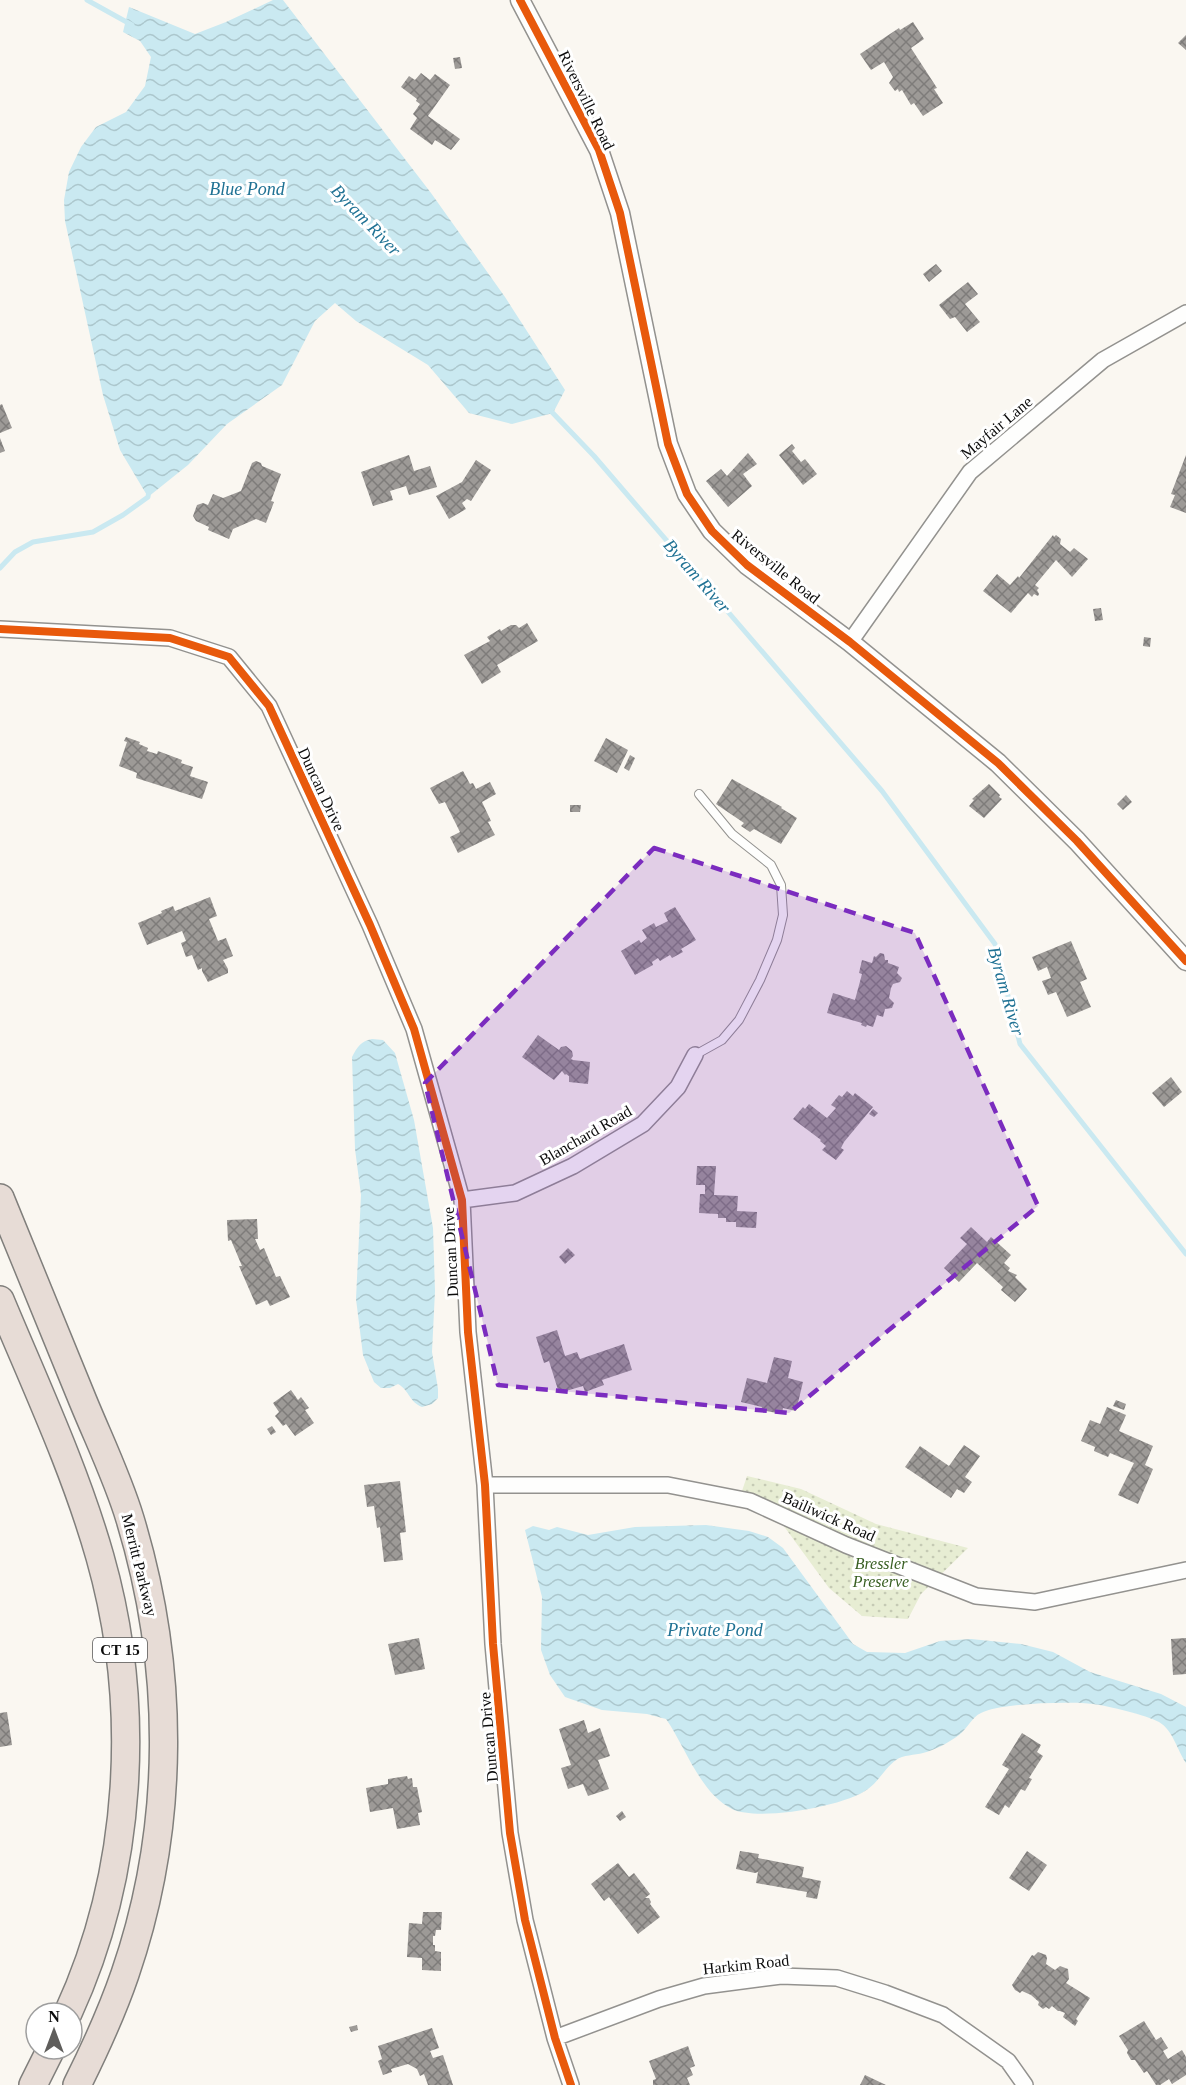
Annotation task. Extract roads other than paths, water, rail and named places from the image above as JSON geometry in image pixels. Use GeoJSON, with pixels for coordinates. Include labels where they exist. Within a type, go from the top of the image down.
{"type":"FeatureCollection","features":[{"type":"Feature","properties":{"kind":"highway","name":"Merritt Parkway"},"geometry":{"type":"LineString","coordinates":[[0,1198],[129,1515],[145,1575],[161,1667],[164,1760],[160,1822],[150,1883],[125,1974],[103,2030],[77,2085]]}},
{"type":"Feature","properties":{"kind":"highway","name":"CT 15"},"geometry":{"type":"LineString","coordinates":[[0,1300],[92,1529],[108,1587],[123,1679],[125,1770],[115,1861],[98,1930],[72,2001]]}},
{"type":"Feature","properties":{"kind":"highway"},"geometry":{"type":"LineString","coordinates":[[33,2085],[45,2061]]}},
{"type":"Feature","properties":{"kind":"street","name":"Riversville Road"},"geometry":{"type":"LineString","coordinates":[[520,0],[599,150],[620,213],[668,444],[687,494],[712,531],[747,565],[850,642],[998,763],[1077,841],[1186,961]]}},
{"type":"Feature","properties":{"kind":"street","name":"Mayfair Lane"},"geometry":{"type":"LineString","coordinates":[[850,642],[969,472],[1103,360],[1186,313]]}},
{"type":"Feature","properties":{"kind":"street","name":"Duncan Drive"},"geometry":{"type":"LineString","coordinates":[[0,629],[170,638],[229,657],[268,706],[370,925],[414,1029],[462,1200],[468,1332],[485,1485],[493,1644],[510,1833],[525,1920],[555,2038],[571,2085]]}},
{"type":"Feature","properties":{"kind":"street","name":"Blanchard Road"},"geometry":{"type":"LineString","coordinates":[[462,1200],[515,1193],[573,1166],[643,1124],[678,1087],[695,1055]]}},
{"type":"Feature","properties":{"kind":"street","name":"Bailiwick Road"},"geometry":{"type":"LineString","coordinates":[[485,1485],[668,1485],[750,1501],[846,1545],[976,1596],[1035,1602],[1186,1570]]}},
{"type":"Feature","properties":{"kind":"street","name":"Harkim Road"},"geometry":{"type":"LineString","coordinates":[[555,2038],[659,1999],[704,1986],[781,1976],[837,1978],[943,2015],[1008,2061],[1025,2085]]}},
{"type":"Feature","properties":{"kind":"lane"},"geometry":{"type":"LineString","coordinates":[[695,1055],[722,1040],[739,1020],[777,940],[783,915],[781,885],[771,865],[732,834],[699,794]]}},
{"type":"Feature","properties":{"kind":"water","name":"Blue Pond"},"geometry":{"type":"Polygon","coordinates":[[[273,0],[283,0],[431,193],[505,297],[565,390],[553,413],[512,424],[469,413],[428,365],[356,321],[335,303],[315,321],[282,385],[227,424],[188,465],[148,497],[120,450],[103,395],[65,221],[64,200],[69,172],[81,147],[96,127],[126,112],[145,86],[151,57],[140,41],[123,32],[129,7],[195,34],[273,0]]]}},
{"type":"Feature","properties":{"kind":"water"},"geometry":{"type":"Polygon","coordinates":[[[372,1039],[383,1040],[395,1053],[414,1120],[433,1228],[435,1291],[432,1352],[438,1398],[432,1404],[422,1407],[414,1402],[398,1384],[390,1388],[381,1388],[374,1382],[363,1355],[356,1299],[361,1195],[355,1149],[352,1057],[360,1045],[372,1039]]]}},
{"type":"Feature","properties":{"kind":"water","name":"Private Pond"},"geometry":{"type":"Polygon","coordinates":[[[706,1525],[749,1531],[768,1537],[783,1548],[853,1644],[867,1652],[905,1653],[940,1641],[971,1639],[1021,1644],[1053,1652],[1090,1672],[1161,1694],[1186,1707],[1186,1763],[1168,1730],[1159,1722],[1145,1717],[1093,1704],[1019,1705],[981,1713],[950,1741],[928,1752],[899,1758],[868,1789],[841,1801],[781,1813],[744,1813],[732,1809],[721,1802],[702,1781],[666,1719],[647,1714],[602,1710],[565,1697],[550,1675],[541,1650],[542,1597],[525,1530],[533,1526],[549,1530],[557,1527],[588,1535],[635,1527],[706,1525]]]}},
{"type":"Feature","properties":{"kind":"waterway","name":"Byram River"},"geometry":{"type":"LineString","coordinates":[[87,0],[132,25]]}},
{"type":"Feature","properties":{"kind":"waterway","name":"Byram River"},"geometry":{"type":"LineString","coordinates":[[548,408],[594,456],[882,791],[995,944],[1020,1044],[1186,1254]]}},
{"type":"Feature","properties":{"kind":"waterway"},"geometry":{"type":"LineString","coordinates":[[0,568],[15,552],[33,542],[93,532],[148,497],[149,490]]}},
{"type":"Feature","properties":{"kind":"park label","name":"Bressler Preserve"},"geometry":{"type":"Point","coordinates":[881,1572]}}]}
